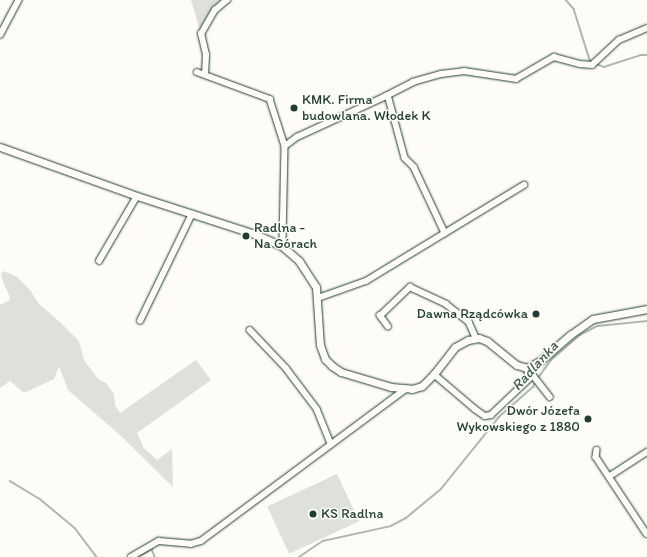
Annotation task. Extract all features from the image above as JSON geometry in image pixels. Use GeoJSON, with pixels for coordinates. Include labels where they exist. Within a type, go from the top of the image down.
{"type":"FeatureCollection","features":[{"type":"Feature","properties":{"kind":"street"},"geometry":{"type":"LineString","coordinates":[[0,35],[19,0]]}},
{"type":"Feature","properties":{"kind":"street"},"geometry":{"type":"LineString","coordinates":[[205,75],[206,56],[201,34],[215,10],[227,0]]}},
{"type":"Feature","properties":{"kind":"street"},"geometry":{"type":"LineString","coordinates":[[285,146],[297,137],[413,82],[441,74],[464,71],[516,79],[554,57],[580,64],[592,65],[619,40],[647,28]]}},
{"type":"Feature","properties":{"kind":"street"},"geometry":{"type":"LineString","coordinates":[[198,72],[270,99],[285,146],[282,246]]}},
{"type":"Feature","properties":{"kind":"street"},"geometry":{"type":"LineString","coordinates":[[388,95],[405,158],[414,167],[444,233]]}},
{"type":"Feature","properties":{"kind":"street"},"geometry":{"type":"LineString","coordinates":[[0,147],[136,196],[255,234],[282,246],[299,261],[316,287],[321,352],[328,363],[341,372],[353,376],[406,389],[422,386],[434,374],[455,347],[468,340],[476,338],[487,341],[517,365],[528,368],[534,365],[570,335],[593,319],[647,309]]}},
{"type":"Feature","properties":{"kind":"street"},"geometry":{"type":"LineString","coordinates":[[318,298],[366,281],[524,185]]}},
{"type":"Feature","properties":{"kind":"street"},"geometry":{"type":"LineString","coordinates":[[99,261],[136,196]]}},
{"type":"Feature","properties":{"kind":"street"},"geometry":{"type":"LineString","coordinates":[[140,321],[192,214]]}},
{"type":"Feature","properties":{"kind":"street"},"geometry":{"type":"LineString","coordinates":[[388,327],[380,316],[410,287],[446,304],[469,322],[476,338]]}},
{"type":"Feature","properties":{"kind":"street"},"geometry":{"type":"LineString","coordinates":[[250,330],[286,368],[317,409],[331,444]]}},
{"type":"Feature","properties":{"kind":"street"},"geometry":{"type":"LineString","coordinates":[[434,374],[474,409],[485,416],[491,415],[529,379],[528,368]]}},
{"type":"Feature","properties":{"kind":"street"},"geometry":{"type":"LineString","coordinates":[[528,368],[536,381],[550,397]]}},
{"type":"Feature","properties":{"kind":"street"},"geometry":{"type":"LineString","coordinates":[[131,557],[159,541],[191,544],[201,541],[406,389]]}},
{"type":"Feature","properties":{"kind":"street"},"geometry":{"type":"LineString","coordinates":[[597,450],[596,456],[647,534]]}},
{"type":"Feature","properties":{"kind":"street"},"geometry":{"type":"LineString","coordinates":[[610,476],[647,452]]}},
{"type":"Feature","properties":{"kind":"shaded area"},"geometry":{"type":"Polygon","coordinates":[[[191,0],[221,0],[214,6],[201,34],[191,0]]]}},
{"type":"Feature","properties":{"kind":"shaded area"},"geometry":{"type":"Polygon","coordinates":[[[4,271],[17,277],[30,290],[39,304],[79,341],[84,360],[98,379],[106,383],[114,394],[115,405],[120,413],[196,360],[211,380],[137,433],[144,448],[157,460],[172,449],[173,487],[121,436],[68,390],[59,366],[54,379],[24,393],[10,381],[0,388],[0,305],[10,300],[2,279],[1,274],[4,271]]]}},
{"type":"Feature","properties":{"kind":"shaded area","name":"KS Radlna"},"geometry":{"type":"Polygon","coordinates":[[[337,474],[359,521],[289,554],[267,507],[337,474]]]}},
{"type":"Feature","properties":{"kind":"waterway"},"geometry":{"type":"LineString","coordinates":[[566,0],[574,9],[590,60],[592,61]]}},
{"type":"Feature","properties":{"kind":"waterway"},"geometry":{"type":"LineString","coordinates":[[597,64],[604,67],[640,55],[647,55]]}},
{"type":"Feature","properties":{"kind":"waterway","name":"Radlanka"},"geometry":{"type":"LineString","coordinates":[[538,378],[551,360],[580,335],[598,326],[647,321]]}},
{"type":"Feature","properties":{"kind":"waterway","name":"Radlanka"},"geometry":{"type":"LineString","coordinates":[[299,557],[323,541],[391,526],[406,518],[441,489],[499,417],[533,387],[536,381]]}},
{"type":"Feature","properties":{"kind":"waterway"},"geometry":{"type":"LineString","coordinates":[[10,481],[40,499],[75,528],[97,557]]}},
{"type":"Feature","properties":{"kind":"waterway"},"geometry":{"type":"LineString","coordinates":[[138,557],[152,549],[155,557]]}},
{"type":"Feature","properties":{"kind":"place","name":"KMK. Firma budowlana. Włodek K"},"geometry":{"type":"Point","coordinates":[294,108]}},
{"type":"Feature","properties":{"kind":"place","name":"Radlna - Na Górach"},"geometry":{"type":"Point","coordinates":[246,236]}},
{"type":"Feature","properties":{"kind":"place","name":"Dawna Rządcówka"},"geometry":{"type":"Point","coordinates":[536,314]}},
{"type":"Feature","properties":{"kind":"place","name":"Dwór Józefa Wykowskiego z 1880"},"geometry":{"type":"Point","coordinates":[588,419]}},
{"type":"Feature","properties":{"kind":"place","name":"KS Radlna"},"geometry":{"type":"Point","coordinates":[313,514]}}]}
